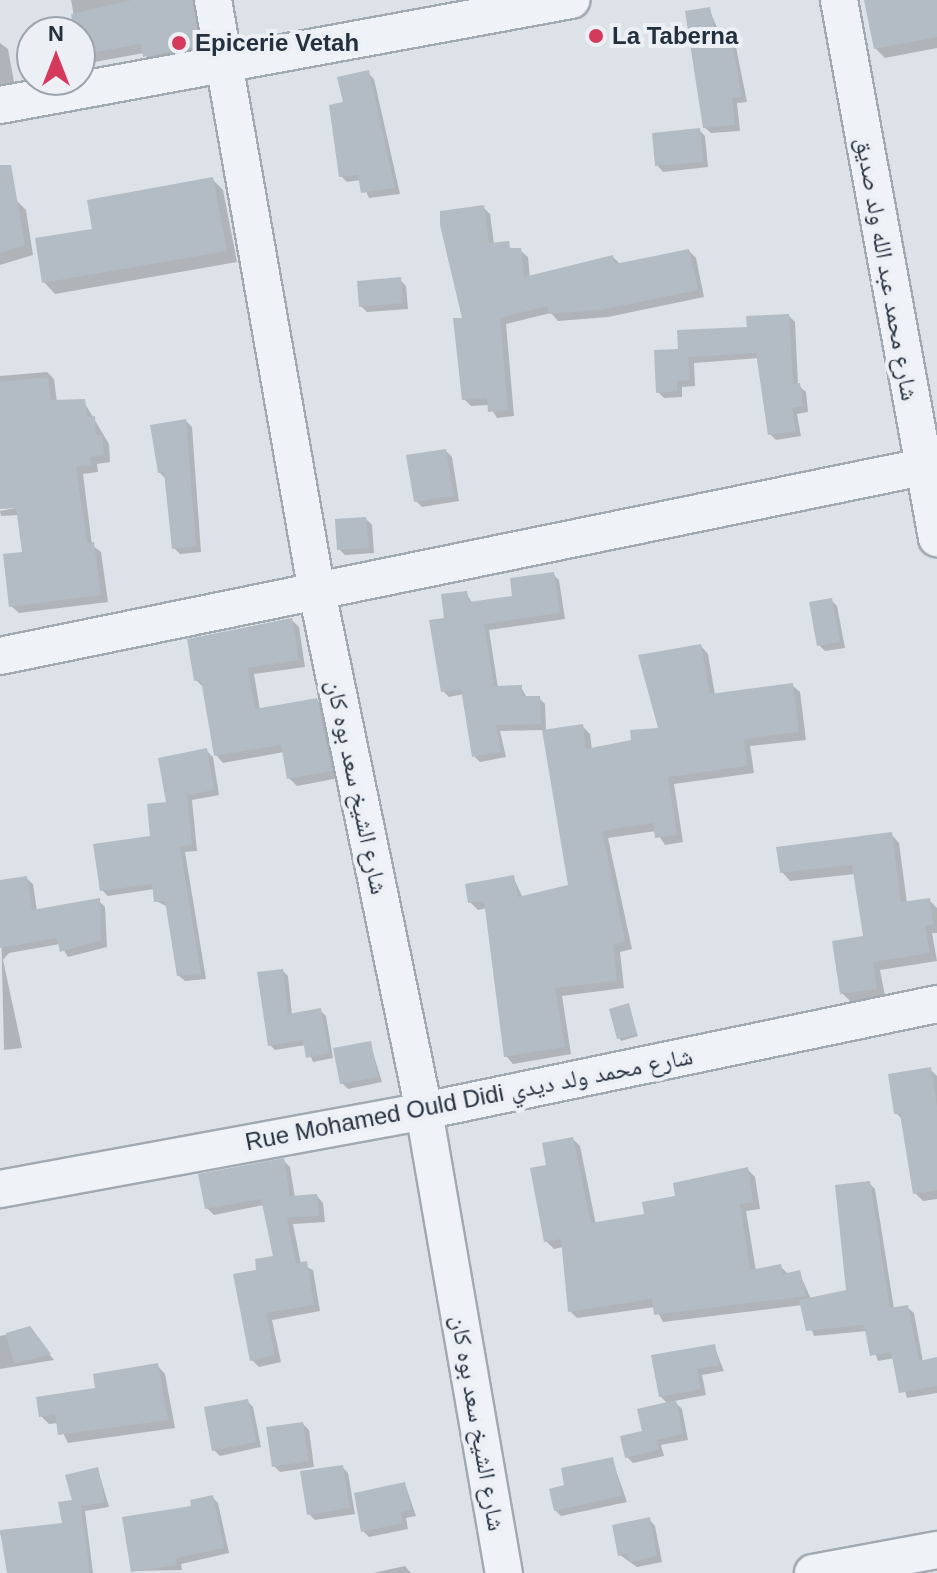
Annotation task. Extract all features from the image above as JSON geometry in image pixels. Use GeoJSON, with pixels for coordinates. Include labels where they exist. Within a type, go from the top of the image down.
{"type":"FeatureCollection","features":[{"type":"Feature","properties":{"kind":"street","name":"شارع الشيخ سعد بوه كان"},"geometry":{"type":"LineString","coordinates":[[213,0],[316,587],[424,1111],[504,1573]]}},
{"type":"Feature","properties":{"kind":"street"},"geometry":{"type":"LineString","coordinates":[[0,105],[571,0]]}},
{"type":"Feature","properties":{"kind":"street","name":"شارع محمد عبد الله ولد صديق"},"geometry":{"type":"LineString","coordinates":[[839,0],[930,465],[937,538]]}},
{"type":"Feature","properties":{"kind":"street"},"geometry":{"type":"LineString","coordinates":[[0,656],[316,587],[930,465]]}},
{"type":"Feature","properties":{"kind":"street","name":"Rue Mohamed Ould Didi شارع محمد ولد ديدي"},"geometry":{"type":"LineString","coordinates":[[0,1189],[424,1111],[937,1004]]}},
{"type":"Feature","properties":{"kind":"street"},"geometry":{"type":"LineString","coordinates":[[813,1573],[937,1550]]}},
{"type":"Feature","properties":{"kind":"building"},"geometry":{"type":"Polygon","coordinates":[[[132,0],[193,0],[200,46],[143,57],[141,44],[96,52],[96,16],[71,14],[132,0]]]}},
{"type":"Feature","properties":{"kind":"building"},"geometry":{"type":"Polygon","coordinates":[[[864,0],[937,0],[937,37],[874,49],[864,0]]]}},
{"type":"Feature","properties":{"kind":"building"},"geometry":{"type":"Polygon","coordinates":[[[710,7],[715,31],[729,28],[742,97],[732,98],[735,125],[703,128],[685,11],[710,7]]]}},
{"type":"Feature","properties":{"kind":"building"},"geometry":{"type":"Polygon","coordinates":[[[369,70],[395,188],[361,193],[358,175],[339,177],[329,105],[343,102],[337,77],[369,70]]]}},
{"type":"Feature","properties":{"kind":"building"},"geometry":{"type":"Polygon","coordinates":[[[700,128],[703,162],[655,166],[652,133],[700,128]]]}},
{"type":"Feature","properties":{"kind":"building"},"geometry":{"type":"Polygon","coordinates":[[[0,165],[11,165],[25,245],[0,253],[0,165]]]}},
{"type":"Feature","properties":{"kind":"building"},"geometry":{"type":"Polygon","coordinates":[[[213,177],[227,251],[42,283],[35,238],[92,229],[87,200],[213,177]]]}},
{"type":"Feature","properties":{"kind":"building"},"geometry":{"type":"Polygon","coordinates":[[[484,205],[489,243],[509,241],[510,248],[521,248],[524,277],[613,255],[615,264],[689,249],[698,290],[600,310],[549,314],[547,306],[500,318],[508,410],[488,412],[487,398],[462,400],[453,318],[462,318],[440,225],[440,211],[484,205]]]}},
{"type":"Feature","properties":{"kind":"building"},"geometry":{"type":"Polygon","coordinates":[[[401,277],[403,303],[359,307],[357,281],[401,277]]]}},
{"type":"Feature","properties":{"kind":"building"},"geometry":{"type":"Polygon","coordinates":[[[789,314],[793,384],[800,383],[803,406],[792,408],[796,431],[768,435],[756,353],[688,357],[690,380],[677,381],[677,391],[656,393],[654,350],[678,349],[677,330],[747,327],[746,316],[789,314]]]}},
{"type":"Feature","properties":{"kind":"building"},"geometry":{"type":"Polygon","coordinates":[[[48,377],[51,400],[85,399],[87,417],[95,416],[96,435],[102,435],[104,455],[90,457],[91,465],[76,467],[87,543],[94,542],[101,595],[9,607],[3,554],[22,552],[16,508],[0,509],[0,382],[48,377]]]}},
{"type":"Feature","properties":{"kind":"building"},"geometry":{"type":"Polygon","coordinates":[[[186,419],[196,546],[172,549],[164,472],[158,473],[150,425],[186,419]]]}},
{"type":"Feature","properties":{"kind":"building"},"geometry":{"type":"Polygon","coordinates":[[[446,449],[454,496],[414,502],[406,455],[446,449]]]}},
{"type":"Feature","properties":{"kind":"building"},"geometry":{"type":"Polygon","coordinates":[[[366,517],[369,548],[337,550],[335,519],[366,517]]]}},
{"type":"Feature","properties":{"kind":"building"},"geometry":{"type":"Polygon","coordinates":[[[554,572],[560,613],[484,624],[494,686],[522,685],[522,696],[540,696],[541,724],[496,725],[501,752],[472,757],[461,689],[441,692],[429,620],[444,618],[441,594],[467,591],[469,602],[512,596],[510,578],[554,572]]]}},
{"type":"Feature","properties":{"kind":"building"},"geometry":{"type":"Polygon","coordinates":[[[832,598],[840,642],[817,646],[809,602],[832,598]]]}},
{"type":"Feature","properties":{"kind":"building"},"geometry":{"type":"Polygon","coordinates":[[[292,618],[299,660],[248,668],[255,709],[317,698],[332,771],[287,779],[281,745],[214,756],[201,680],[194,681],[187,639],[292,618]]]}},
{"type":"Feature","properties":{"kind":"building"},"geometry":{"type":"Polygon","coordinates":[[[701,644],[710,694],[793,683],[799,732],[744,739],[747,766],[668,777],[677,835],[655,838],[653,823],[602,831],[625,941],[613,944],[617,981],[555,988],[565,1047],[504,1057],[484,901],[468,903],[465,884],[514,875],[518,897],[568,885],[542,730],[583,724],[586,749],[631,740],[630,730],[658,728],[638,655],[701,644]]]}},
{"type":"Feature","properties":{"kind":"building"},"geometry":{"type":"Polygon","coordinates":[[[207,748],[214,790],[187,795],[192,845],[180,847],[201,974],[177,976],[165,901],[154,902],[152,884],[100,891],[93,844],[150,836],[147,804],[166,802],[158,758],[207,748]]]}},
{"type":"Feature","properties":{"kind":"building"},"geometry":{"type":"Polygon","coordinates":[[[892,832],[901,902],[930,898],[933,924],[925,926],[930,953],[873,962],[877,989],[840,994],[832,941],[863,936],[852,865],[780,873],[776,847],[892,832]]]}},
{"type":"Feature","properties":{"kind":"building"},"geometry":{"type":"Polygon","coordinates":[[[27,876],[32,910],[100,898],[101,940],[60,952],[57,938],[0,948],[0,880],[27,876]]]}},
{"type":"Feature","properties":{"kind":"building"},"geometry":{"type":"Polygon","coordinates":[[[283,969],[288,1014],[321,1008],[329,1053],[306,1058],[303,1040],[268,1046],[257,972],[283,969]]]}},
{"type":"Feature","properties":{"kind":"building"},"geometry":{"type":"Polygon","coordinates":[[[629,1003],[637,1034],[617,1039],[609,1009],[629,1003]]]}},
{"type":"Feature","properties":{"kind":"building"},"geometry":{"type":"Polygon","coordinates":[[[371,1041],[378,1077],[340,1084],[333,1048],[371,1041]]]}},
{"type":"Feature","properties":{"kind":"building"},"geometry":{"type":"Polygon","coordinates":[[[931,1067],[937,1107],[937,1190],[913,1194],[900,1114],[894,1114],[888,1074],[931,1067]]]}},
{"type":"Feature","properties":{"kind":"building"},"geometry":{"type":"Polygon","coordinates":[[[573,1137],[591,1223],[644,1214],[642,1202],[675,1196],[673,1183],[748,1167],[753,1202],[740,1204],[750,1270],[781,1264],[783,1274],[800,1270],[806,1296],[654,1315],[652,1299],[568,1312],[561,1239],[544,1242],[530,1168],[546,1165],[542,1143],[573,1137]]]}},
{"type":"Feature","properties":{"kind":"building"},"geometry":{"type":"Polygon","coordinates":[[[284,1158],[290,1196],[317,1194],[319,1216],[287,1218],[296,1263],[307,1261],[314,1305],[266,1313],[275,1355],[250,1361],[233,1274],[256,1270],[255,1259],[273,1256],[261,1199],[205,1209],[198,1174],[284,1158]]]}},
{"type":"Feature","properties":{"kind":"building"},"geometry":{"type":"Polygon","coordinates":[[[870,1181],[890,1308],[908,1305],[919,1361],[937,1357],[937,1386],[899,1393],[891,1352],[870,1356],[864,1325],[806,1331],[799,1300],[846,1290],[835,1185],[870,1181]]]}},
{"type":"Feature","properties":{"kind":"building"},"geometry":{"type":"Polygon","coordinates":[[[30,1326],[51,1354],[14,1364],[6,1333],[30,1326]]]}},
{"type":"Feature","properties":{"kind":"building"},"geometry":{"type":"Polygon","coordinates":[[[715,1344],[719,1365],[697,1369],[701,1389],[659,1397],[651,1355],[715,1344]]]}},
{"type":"Feature","properties":{"kind":"building"},"geometry":{"type":"Polygon","coordinates":[[[158,1363],[168,1420],[58,1435],[55,1414],[39,1417],[36,1397],[95,1388],[93,1374],[158,1363]]]}},
{"type":"Feature","properties":{"kind":"building"},"geometry":{"type":"Polygon","coordinates":[[[248,1399],[256,1442],[212,1451],[204,1407],[248,1399]]]}},
{"type":"Feature","properties":{"kind":"building"},"geometry":{"type":"Polygon","coordinates":[[[676,1400],[683,1434],[656,1440],[659,1450],[625,1458],[620,1436],[642,1431],[637,1409],[676,1400]]]}},
{"type":"Feature","properties":{"kind":"building"},"geometry":{"type":"Polygon","coordinates":[[[303,1422],[309,1461],[272,1467],[266,1427],[303,1422]]]}},
{"type":"Feature","properties":{"kind":"building"},"geometry":{"type":"Polygon","coordinates":[[[613,1457],[622,1496],[554,1511],[549,1489],[564,1485],[561,1468],[613,1457]]]}},
{"type":"Feature","properties":{"kind":"building"},"geometry":{"type":"Polygon","coordinates":[[[343,1465],[350,1508],[307,1515],[300,1471],[343,1465]]]}},
{"type":"Feature","properties":{"kind":"building"},"geometry":{"type":"Polygon","coordinates":[[[98,1467],[105,1502],[81,1506],[90,1573],[7,1573],[0,1530],[62,1523],[58,1502],[72,1500],[65,1475],[98,1467]]]}},
{"type":"Feature","properties":{"kind":"building"},"geometry":{"type":"Polygon","coordinates":[[[405,1482],[411,1510],[401,1512],[403,1523],[361,1532],[354,1493],[405,1482]]]}},
{"type":"Feature","properties":{"kind":"building"},"geometry":{"type":"Polygon","coordinates":[[[213,1495],[224,1548],[176,1558],[177,1565],[131,1572],[122,1517],[191,1506],[190,1500],[213,1495]]]}},
{"type":"Feature","properties":{"kind":"building"},"geometry":{"type":"Polygon","coordinates":[[[650,1517],[657,1556],[629,1562],[627,1554],[618,1556],[612,1525],[650,1517]]]}},
{"type":"Feature","properties":{"kind":"place","name":"La Taberna"},"geometry":{"type":"Point","coordinates":[596,36]}},
{"type":"Feature","properties":{"kind":"place","name":"Epicerie Vetah"},"geometry":{"type":"Point","coordinates":[179,43]}}]}
